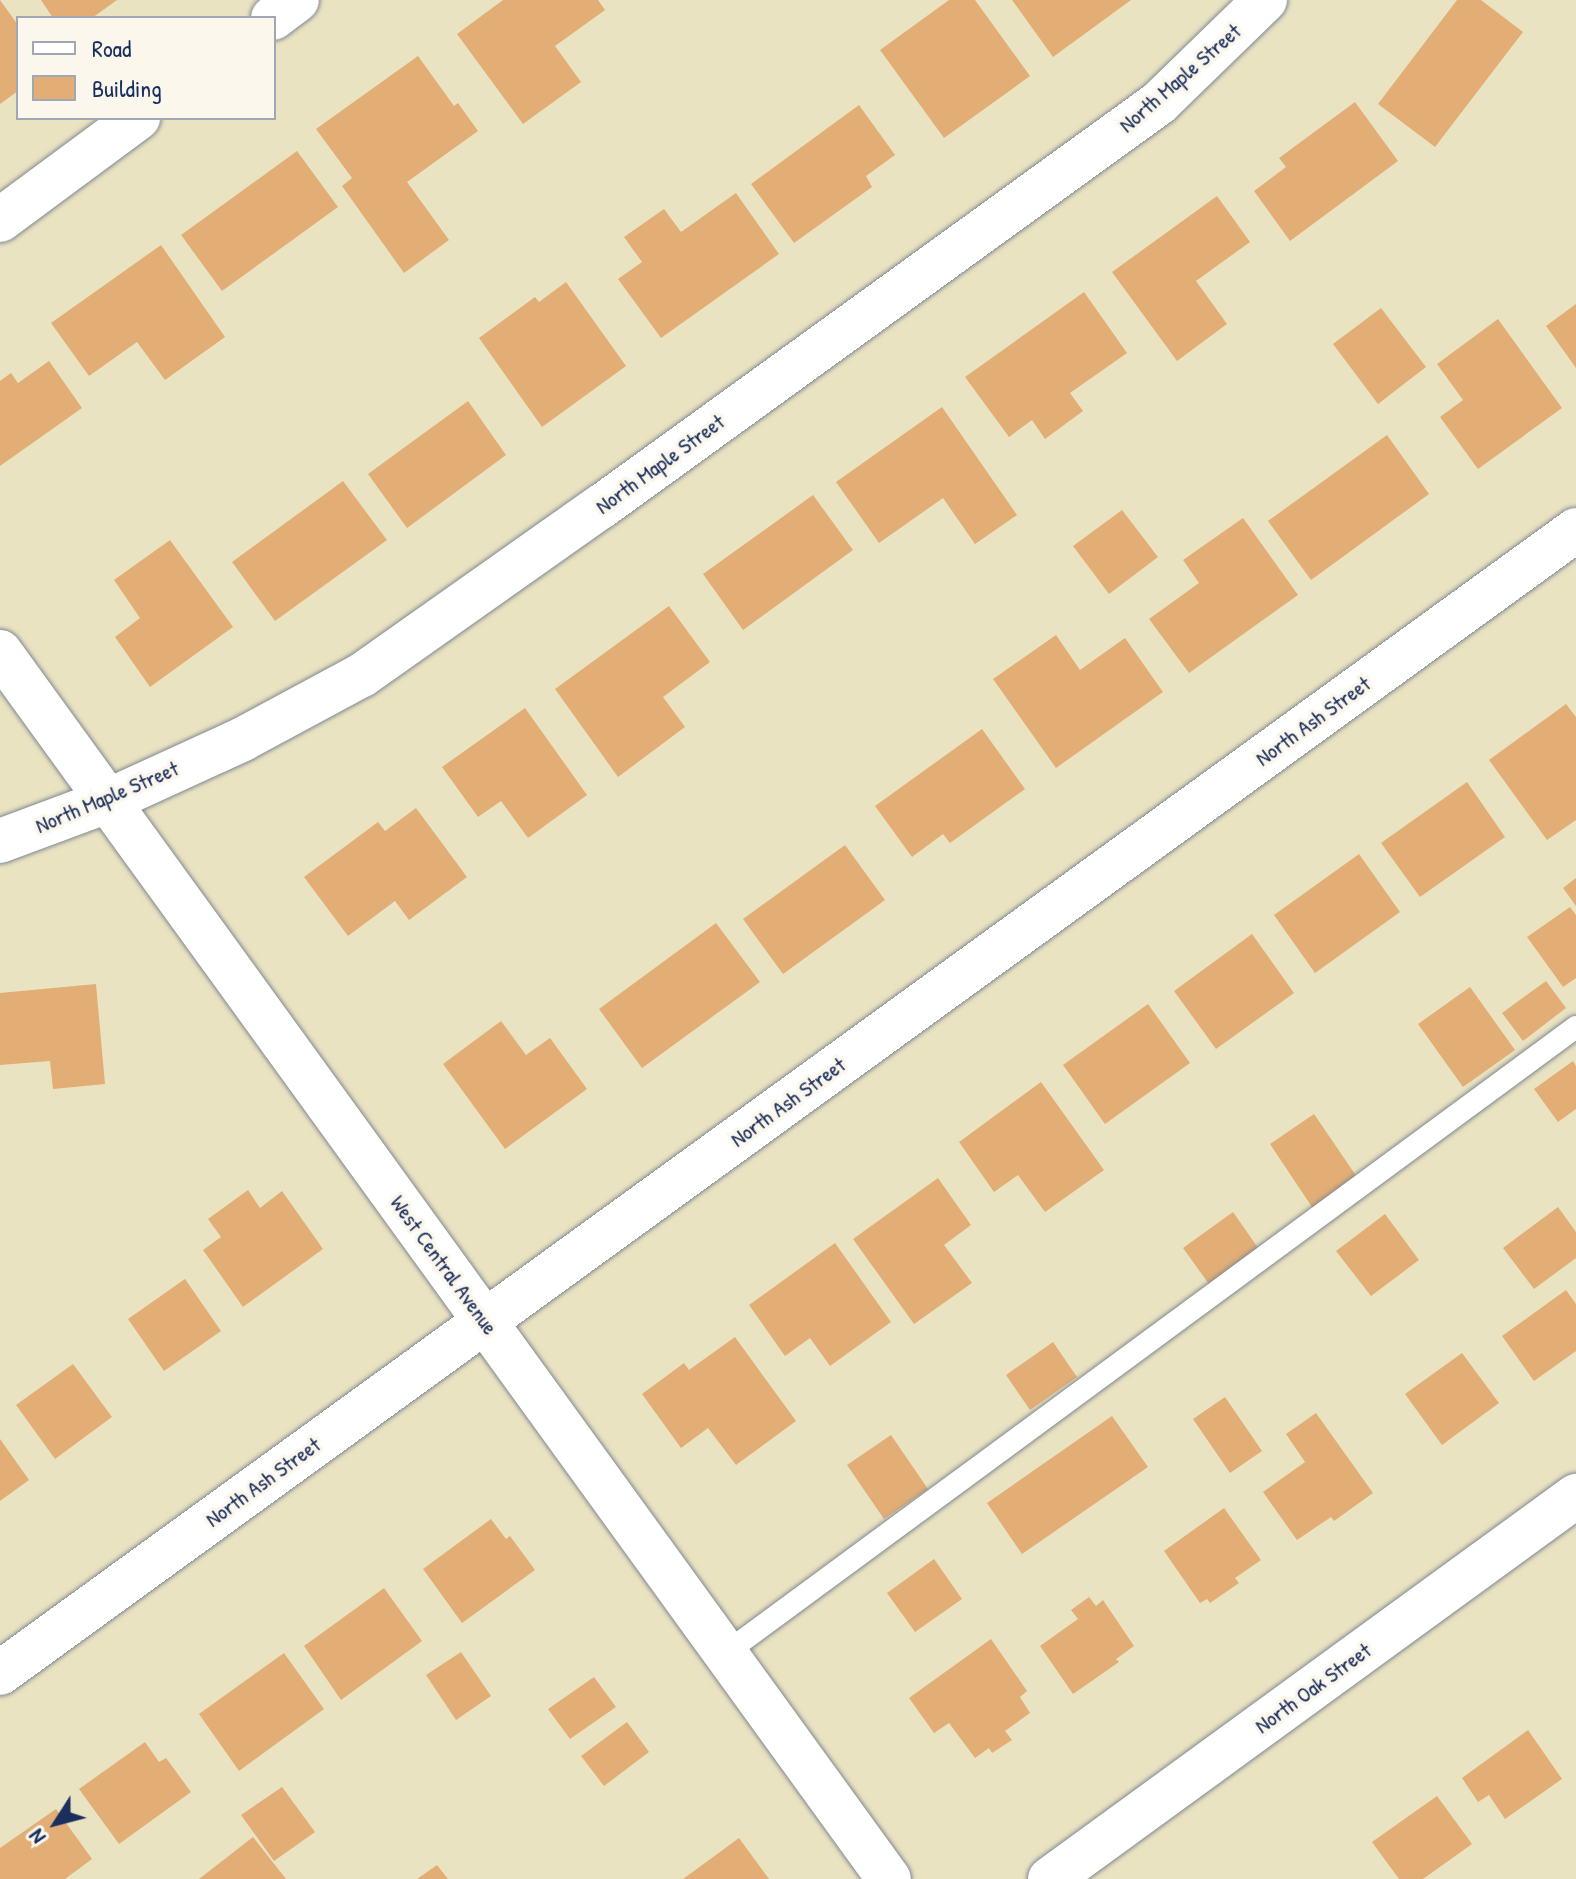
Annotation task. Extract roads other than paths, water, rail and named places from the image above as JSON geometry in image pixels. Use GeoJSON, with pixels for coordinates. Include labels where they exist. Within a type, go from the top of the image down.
{"type":"FeatureCollection","features":[{"type":"Feature","properties":{"kind":"main road"},"geometry":{"type":"LineString","coordinates":[[276,16],[297,0]]}},
{"type":"Feature","properties":{"kind":"main road","name":"North Maple Street"},"geometry":{"type":"LineString","coordinates":[[0,841],[110,800],[243,739],[375,666],[602,506],[1159,103],[1265,0]]}},
{"type":"Feature","properties":{"kind":"main road"},"geometry":{"type":"LineString","coordinates":[[0,220],[135,120]]}},
{"type":"Feature","properties":{"kind":"main road","name":"North Ash Street"},"geometry":{"type":"LineString","coordinates":[[0,1673],[1576,530]]}},
{"type":"Feature","properties":{"kind":"main road","name":"West Central Avenue"},"geometry":{"type":"LineString","coordinates":[[0,652],[889,1879]]}},
{"type":"Feature","properties":{"kind":"main road","name":"North Oak Street"},"geometry":{"type":"LineString","coordinates":[[1050,1879],[1576,1496]]}},
{"type":"Feature","properties":{"kind":"lane"},"geometry":{"type":"LineString","coordinates":[[727,1652],[1576,1027]]}}]}
